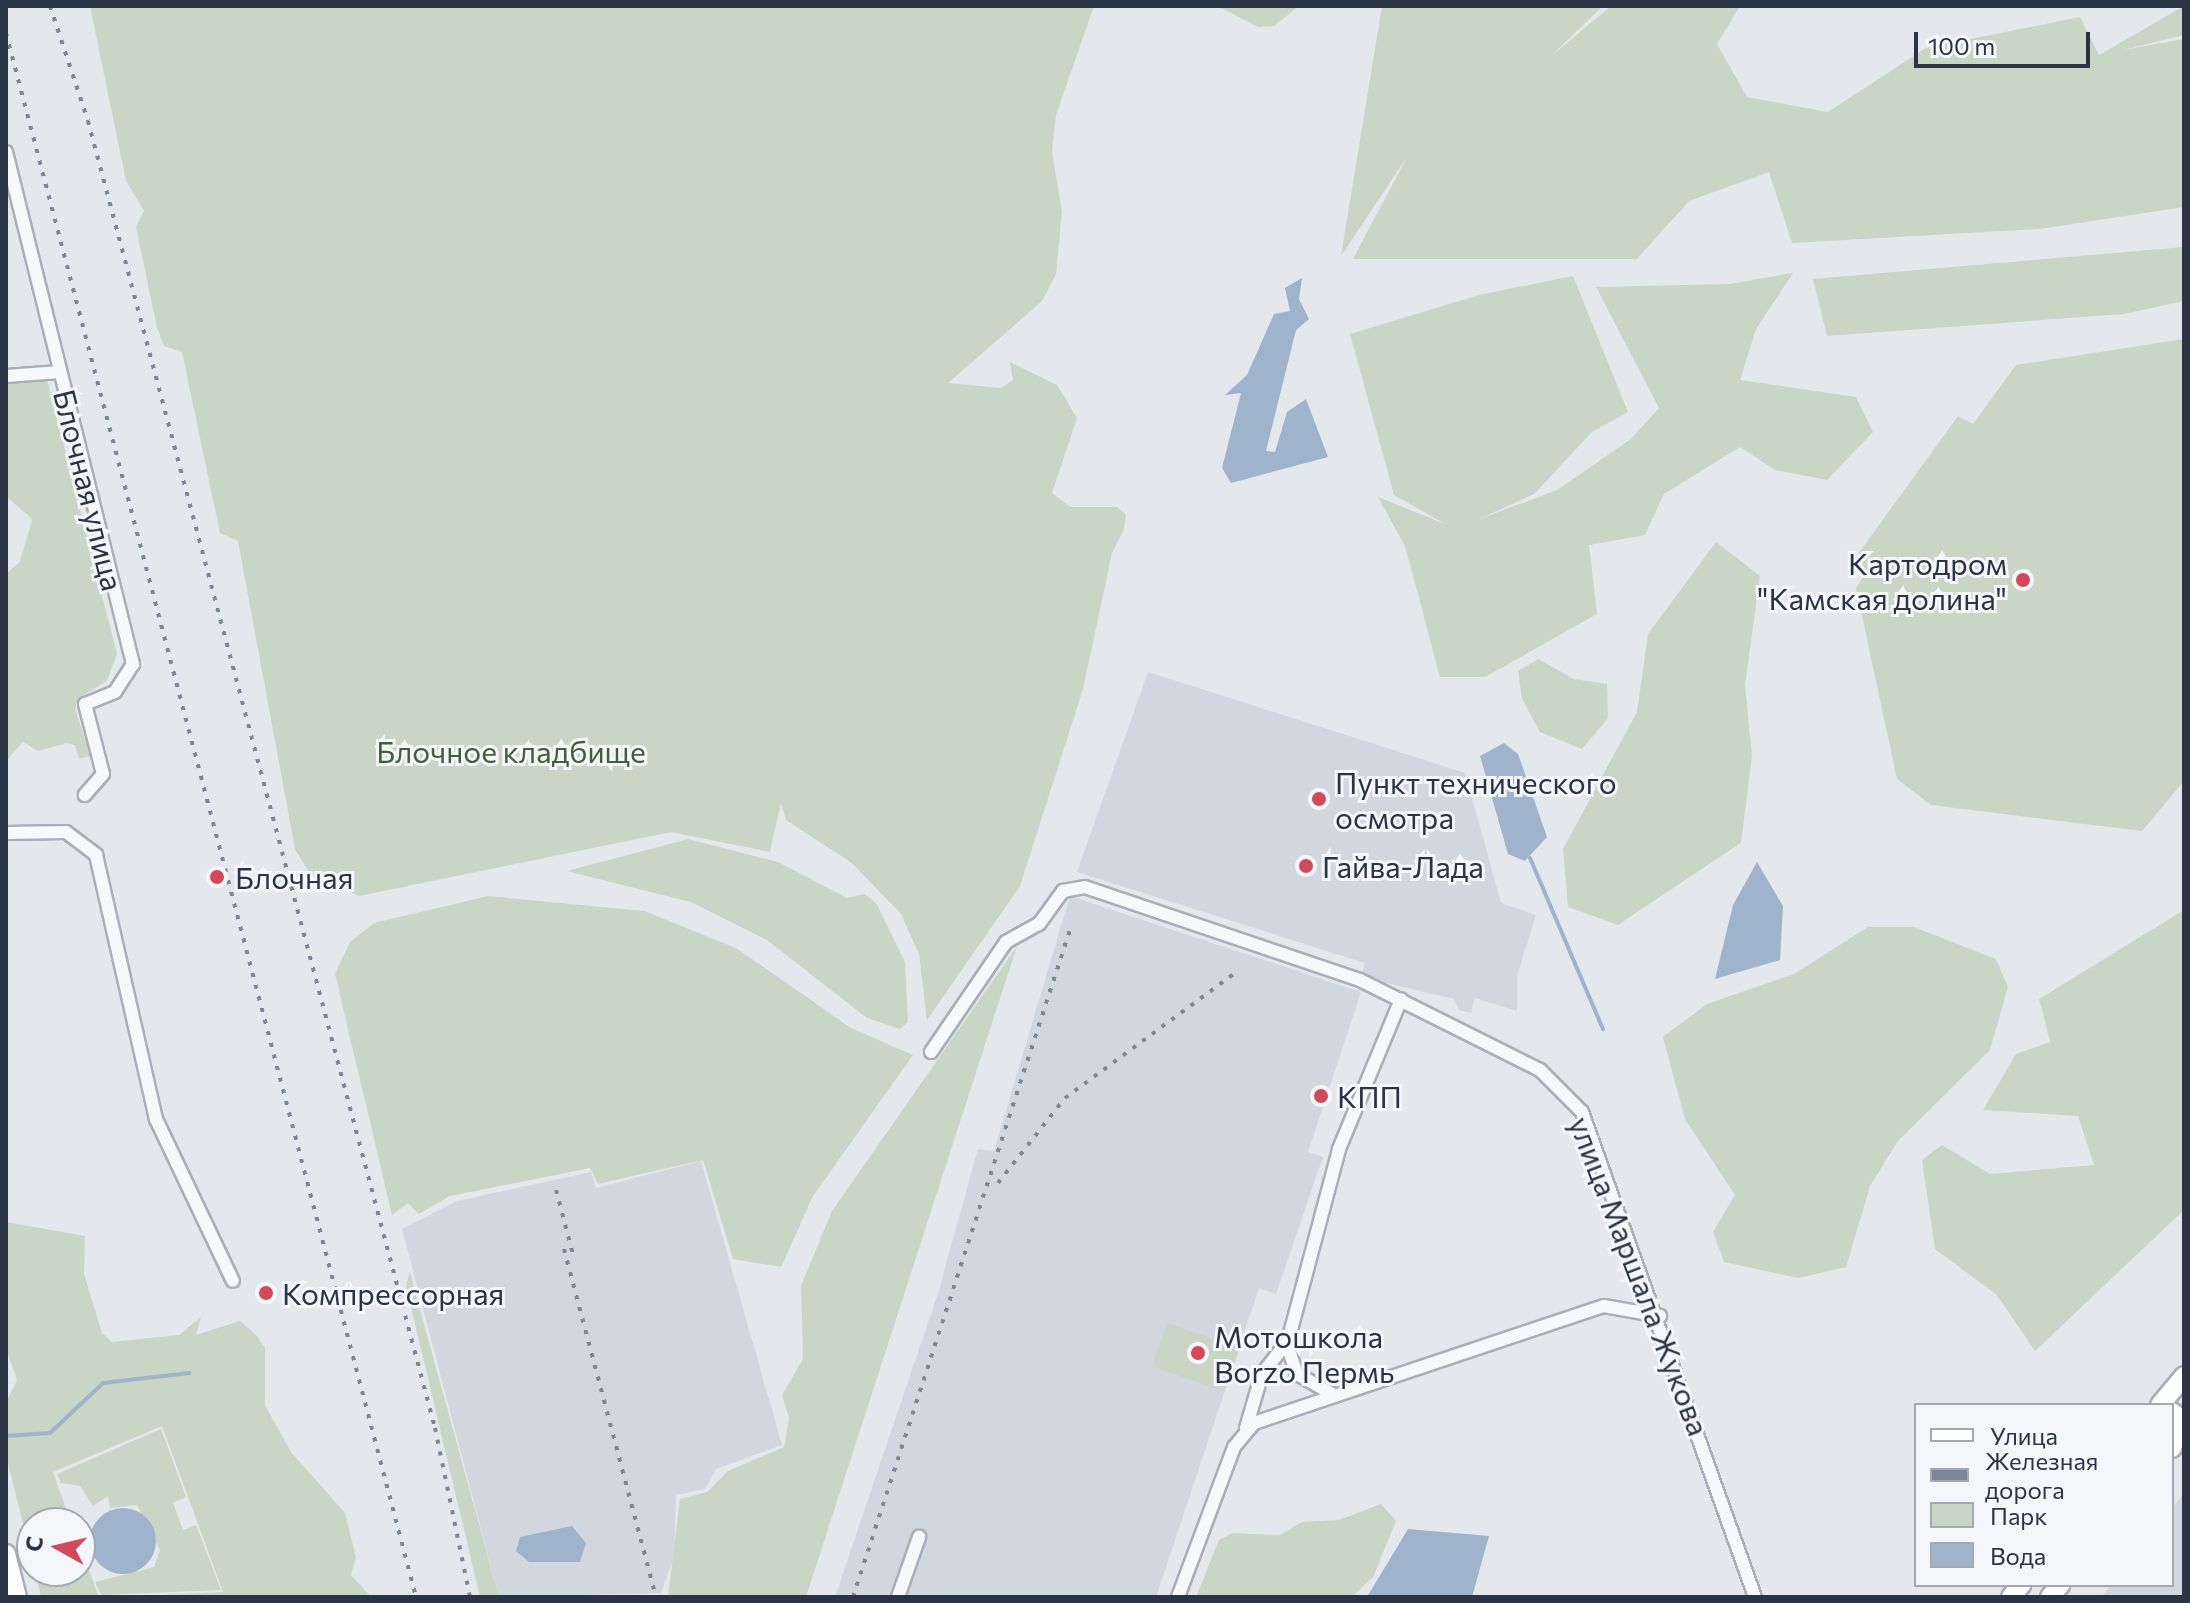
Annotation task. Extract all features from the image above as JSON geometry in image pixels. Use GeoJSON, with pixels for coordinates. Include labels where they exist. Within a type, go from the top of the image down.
{"type":"FeatureCollection","features":[{"type":"Feature","properties":{"kind":"main road"},"geometry":{"type":"LineString","coordinates":[[2162,1403],[2184,1376]]}},
{"type":"Feature","properties":{"kind":"main road"},"geometry":{"type":"LineString","coordinates":[[2174,1414],[2181,1419],[2174,1442]]}},
{"type":"Feature","properties":{"kind":"main road"},"geometry":{"type":"LineString","coordinates":[[6,1554],[17,1597]]}},
{"type":"Feature","properties":{"kind":"street","name":"Блочная улица"},"geometry":{"type":"LineString","coordinates":[[6,152],[133,664],[115,692],[85,704],[103,774],[85,795]]}},
{"type":"Feature","properties":{"kind":"street"},"geometry":{"type":"LineString","coordinates":[[6,376],[60,372]]}},
{"type":"Feature","properties":{"kind":"street"},"geometry":{"type":"LineString","coordinates":[[6,833],[66,832],[83,839],[101,866],[156,1119],[233,1281]]}},
{"type":"Feature","properties":{"kind":"street","name":"улица Маршала Жукова"},"geometry":{"type":"LineString","coordinates":[[931,1052],[1006,942],[1039,924],[1073,887],[1401,999],[1515,1055],[1572,1098],[1660,1316],[1755,1597]]}},
{"type":"Feature","properties":{"kind":"street"},"geometry":{"type":"LineString","coordinates":[[1178,1597],[1246,1428],[1262,1374],[1289,1338],[1339,1149],[1401,999]]}},
{"type":"Feature","properties":{"kind":"street"},"geometry":{"type":"LineString","coordinates":[[1246,1428],[1335,1395],[1604,1306],[1660,1316]]}},
{"type":"Feature","properties":{"kind":"street"},"geometry":{"type":"LineString","coordinates":[[1289,1338],[1297,1374],[1335,1395]]}},
{"type":"Feature","properties":{"kind":"street"},"geometry":{"type":"LineString","coordinates":[[898,1597],[919,1537]]}},
{"type":"Feature","properties":{"kind":"shaded area"},"geometry":{"type":"Polygon","coordinates":[[[1148,672],[1465,773],[1501,903],[1536,915],[1517,976],[1517,1011],[1475,998],[1471,1013],[1459,1010],[1454,999],[1361,977],[1365,963],[1077,872],[1148,672]]]}},
{"type":"Feature","properties":{"kind":"shaded area"},"geometry":{"type":"Polygon","coordinates":[[[1070,896],[1361,992],[1308,1152],[1323,1157],[1276,1294],[1259,1288],[1156,1597],[835,1597],[938,1293],[978,1149],[994,1151],[1070,896]]]}},
{"type":"Feature","properties":{"kind":"shaded area"},"geometry":{"type":"Polygon","coordinates":[[[701,1161],[782,1445],[716,1469],[705,1489],[676,1495],[674,1557],[661,1593],[499,1597],[402,1229],[457,1201],[591,1172],[596,1188],[701,1161]]]}},
{"type":"Feature","properties":{"kind":"shaded area"},"geometry":{"type":"Polygon","coordinates":[[[2184,1493],[2184,1597],[2102,1597],[2110,1587],[2174,1587],[2174,1506],[2184,1493]]]}},
{"type":"Feature","properties":{"kind":"green space","name":"Блочное кладбище"},"geometry":{"type":"Polygon","coordinates":[[[90,6],[1094,6],[1056,115],[1052,151],[1062,211],[1056,274],[1042,301],[948,383],[1001,388],[1013,380],[1010,362],[1057,385],[1077,418],[1052,493],[1070,507],[1117,507],[1126,515],[1123,531],[1112,553],[1083,689],[1020,886],[927,1020],[919,954],[901,914],[852,863],[786,820],[781,803],[770,852],[671,832],[359,896],[310,874],[295,849],[238,541],[220,533],[182,352],[164,346],[157,328],[136,227],[144,211],[126,181],[90,6]]]}},
{"type":"Feature","properties":{"kind":"green space"},"geometry":{"type":"Polygon","coordinates":[[[1217,6],[1299,6],[1274,26],[1258,27],[1217,6]]]}},
{"type":"Feature","properties":{"kind":"green space"},"geometry":{"type":"Polygon","coordinates":[[[1382,6],[1603,6],[1549,58],[1611,6],[1740,6],[1717,44],[1747,97],[1828,112],[1926,48],[2080,17],[2099,55],[2184,6],[2184,35],[2123,50],[2184,39],[2184,207],[2040,229],[1792,243],[1769,172],[1689,201],[1637,259],[1353,259],[1407,157],[1341,256],[1382,6]]]}},
{"type":"Feature","properties":{"kind":"green space"},"geometry":{"type":"Polygon","coordinates":[[[2184,247],[2184,301],[2124,314],[1827,336],[1813,279],[2184,247]]]}},
{"type":"Feature","properties":{"kind":"green space"},"geometry":{"type":"Polygon","coordinates":[[[1793,273],[1756,329],[1740,380],[1856,397],[1873,432],[1827,480],[1775,470],[1740,447],[1664,494],[1645,535],[1589,545],[1597,614],[1485,677],[1440,677],[1405,546],[1378,497],[1445,524],[1394,495],[1350,334],[1479,295],[1573,276],[1628,412],[1592,432],[1534,494],[1477,520],[1557,490],[1631,439],[1659,408],[1596,287],[1730,284],[1793,273]]]}},
{"type":"Feature","properties":{"kind":"green space","name":"Картодром \"Камская долина\""},"geometry":{"type":"Polygon","coordinates":[[[2184,339],[2184,781],[2142,831],[1931,805],[1897,779],[1856,588],[1866,572],[1853,561],[1958,416],[1973,424],[2016,365],[2184,339]]]}},
{"type":"Feature","properties":{"kind":"green space"},"geometry":{"type":"Polygon","coordinates":[[[47,379],[117,654],[107,681],[80,697],[75,708],[90,756],[79,759],[75,745],[66,743],[38,751],[23,742],[6,761],[6,574],[20,562],[32,519],[6,496],[6,380],[47,379]]]}},
{"type":"Feature","properties":{"kind":"green space"},"geometry":{"type":"Polygon","coordinates":[[[1716,542],[1760,576],[1745,685],[1752,756],[1741,843],[1618,925],[1568,907],[1563,849],[1637,712],[1648,634],[1716,542]]]}},
{"type":"Feature","properties":{"kind":"green space"},"geometry":{"type":"Polygon","coordinates":[[[1538,659],[1574,679],[1607,684],[1608,718],[1582,749],[1540,732],[1522,699],[1518,671],[1538,659]]]}},
{"type":"Feature","properties":{"kind":"green space"},"geometry":{"type":"Polygon","coordinates":[[[688,839],[778,862],[847,898],[864,894],[876,903],[905,962],[908,1022],[900,1029],[867,1018],[767,940],[691,902],[567,871],[688,839]]]}},
{"type":"Feature","properties":{"kind":"green space"},"geometry":{"type":"Polygon","coordinates":[[[488,896],[644,911],[736,948],[851,1028],[913,1055],[813,1196],[781,1267],[733,1259],[703,1160],[598,1184],[590,1168],[450,1196],[419,1214],[408,1203],[392,1215],[335,974],[350,942],[374,923],[488,896]]]}},
{"type":"Feature","properties":{"kind":"green space"},"geometry":{"type":"Polygon","coordinates":[[[2184,910],[2184,1210],[2035,1351],[1997,1295],[1935,1249],[1922,1160],[1942,1145],[1990,1174],[2094,1165],[2078,1116],[1983,1110],[2016,1054],[2050,1042],[2039,999],[2184,910]]]}},
{"type":"Feature","properties":{"kind":"green space"},"geometry":{"type":"Polygon","coordinates":[[[1868,927],[1914,927],[1996,959],[2008,987],[1990,1050],[1898,1141],[1870,1186],[1846,1267],[1798,1278],[1724,1262],[1713,1232],[1735,1195],[1685,1119],[1663,1037],[1707,1004],[1794,974],[1868,927]]]}},
{"type":"Feature","properties":{"kind":"green space"},"geometry":{"type":"Polygon","coordinates":[[[1017,946],[806,1597],[668,1597],[680,1499],[707,1492],[728,1471],[784,1447],[789,1418],[782,1395],[803,1359],[801,1286],[832,1211],[1017,946]]]}},
{"type":"Feature","properties":{"kind":"green space"},"geometry":{"type":"Polygon","coordinates":[[[6,1222],[85,1236],[84,1274],[102,1333],[112,1342],[179,1335],[201,1317],[196,1335],[240,1321],[265,1348],[265,1405],[291,1452],[345,1513],[356,1557],[351,1575],[371,1597],[123,1597],[223,1592],[162,1426],[53,1472],[65,1507],[19,1507],[6,1455],[6,1403],[17,1380],[6,1348],[6,1222]]]}},
{"type":"Feature","properties":{"kind":"green space"},"geometry":{"type":"Polygon","coordinates":[[[410,1271],[499,1597],[480,1597],[406,1286],[410,1271]]]}},
{"type":"Feature","properties":{"kind":"green space","name":"Мотошкола Borzo Пермь"},"geometry":{"type":"Polygon","coordinates":[[[1167,1323],[1240,1348],[1225,1392],[1152,1366],[1167,1323]]]}},
{"type":"Feature","properties":{"kind":"green space"},"geometry":{"type":"Polygon","coordinates":[[[161,1429],[186,1497],[173,1503],[183,1530],[196,1525],[221,1590],[101,1595],[96,1582],[154,1567],[160,1550],[137,1505],[110,1508],[108,1496],[93,1506],[80,1486],[61,1483],[57,1474],[161,1429]]]}},
{"type":"Feature","properties":{"kind":"green space"},"geometry":{"type":"Polygon","coordinates":[[[1381,1504],[1396,1521],[1373,1577],[1352,1597],[1196,1597],[1219,1540],[1232,1533],[1280,1535],[1302,1522],[1339,1520],[1381,1504]]]}},
{"type":"Feature","properties":{"kind":"green space"},"geometry":{"type":"Polygon","coordinates":[[[39,1587],[95,1587],[99,1597],[41,1597],[39,1587]]]}},
{"type":"Feature","properties":{"kind":"water"},"geometry":{"type":"Polygon","coordinates":[[[1302,278],[1299,299],[1309,319],[1296,330],[1266,451],[1275,452],[1287,412],[1306,399],[1328,457],[1231,483],[1222,468],[1241,393],[1225,395],[1247,375],[1274,314],[1290,311],[1285,288],[1302,278]]]}},
{"type":"Feature","properties":{"kind":"water"},"geometry":{"type":"Polygon","coordinates":[[[1504,743],[1518,754],[1547,837],[1525,861],[1508,854],[1480,756],[1504,743]]]}},
{"type":"Feature","properties":{"kind":"water"},"geometry":{"type":"Polygon","coordinates":[[[1757,862],[1783,906],[1780,960],[1715,979],[1733,905],[1757,862]]]}},
{"type":"Feature","properties":{"kind":"water"},"geometry":{"type":"Polygon","coordinates":[[[130,1508],[142,1513],[151,1522],[156,1534],[156,1548],[151,1560],[136,1572],[116,1574],[96,1561],[96,1521],[110,1510],[130,1508]]]}},
{"type":"Feature","properties":{"kind":"water"},"geometry":{"type":"Polygon","coordinates":[[[572,1526],[586,1543],[580,1562],[529,1562],[516,1551],[520,1537],[572,1526]]]}},
{"type":"Feature","properties":{"kind":"water"},"geometry":{"type":"Polygon","coordinates":[[[1408,1529],[1489,1536],[1472,1597],[1367,1597],[1408,1529]]]}},
{"type":"Feature","properties":{"kind":"waterway"},"geometry":{"type":"LineString","coordinates":[[1530,858],[1603,1029]]}},
{"type":"Feature","properties":{"kind":"waterway"},"geometry":{"type":"LineString","coordinates":[[6,1436],[50,1433],[103,1383],[189,1373]]}},
{"type":"Feature","properties":{"kind":"railway"},"geometry":{"type":"LineString","coordinates":[[50,6],[88,121],[435,1428],[470,1597]]}},
{"type":"Feature","properties":{"kind":"railway"},"geometry":{"type":"LineString","coordinates":[[6,33],[416,1597]]}},
{"type":"Feature","properties":{"kind":"railway"},"geometry":{"type":"LineString","coordinates":[[853,1597],[1070,930]]}},
{"type":"Feature","properties":{"kind":"railway"},"geometry":{"type":"LineString","coordinates":[[998,1183],[1065,1098],[1238,971]]}},
{"type":"Feature","properties":{"kind":"railway"},"geometry":{"type":"LineString","coordinates":[[556,1190],[574,1258]]}},
{"type":"Feature","properties":{"kind":"railway"},"geometry":{"type":"LineString","coordinates":[[564,1249],[656,1597]]}},
{"type":"Feature","properties":{"kind":"place","name":"Картодром \"Камская долина\""},"geometry":{"type":"Point","coordinates":[2023,580]}},
{"type":"Feature","properties":{"kind":"place","name":"Пункт технического осмотра"},"geometry":{"type":"Point","coordinates":[1319,799]}},
{"type":"Feature","properties":{"kind":"place","name":"Гайва-Лада"},"geometry":{"type":"Point","coordinates":[1306,866]}},
{"type":"Feature","properties":{"kind":"place","name":"Блочная"},"geometry":{"type":"Point","coordinates":[217,877]}},
{"type":"Feature","properties":{"kind":"place","name":"КПП"},"geometry":{"type":"Point","coordinates":[1321,1096]}},
{"type":"Feature","properties":{"kind":"place","name":"Компрессорная"},"geometry":{"type":"Point","coordinates":[266,1293]}},
{"type":"Feature","properties":{"kind":"place","name":"Мотошкола Borzo Пермь"},"geometry":{"type":"Point","coordinates":[1198,1353]}}]}
